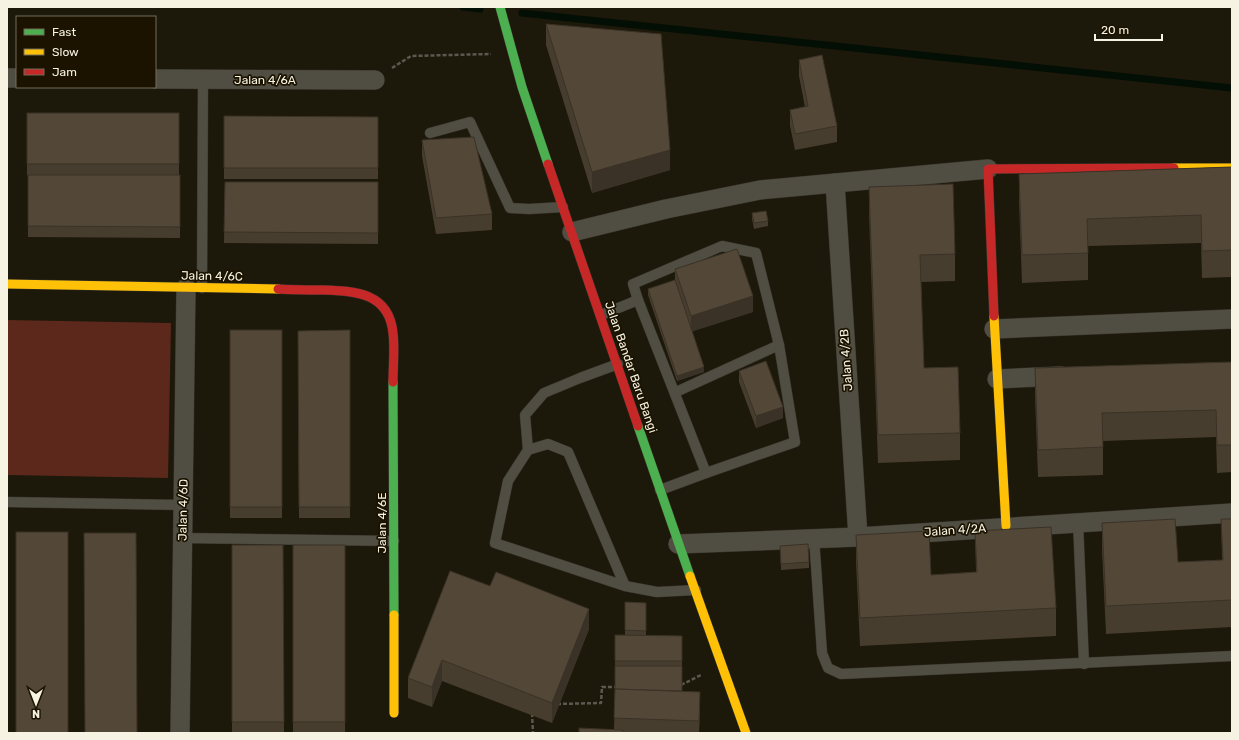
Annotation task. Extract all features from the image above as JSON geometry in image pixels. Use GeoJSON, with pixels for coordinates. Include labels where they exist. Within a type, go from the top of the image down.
{"type":"FeatureCollection","features":[{"type":"Feature","properties":{"kind":"street","name":"Jalan Bandar Baru Bangi"},"geometry":{"type":"LineString","coordinates":[[500,7],[522,87],[618,364],[678,544],[696,590],[746,733]]}},
{"type":"Feature","properties":{"kind":"street","name":"Jalan 4/6A"},"geometry":{"type":"LineString","coordinates":[[156,79],[375,80]]}},
{"type":"Feature","properties":{"kind":"street"},"geometry":{"type":"LineString","coordinates":[[572,232],[666,209],[760,190],[988,169],[1232,168]]}},
{"type":"Feature","properties":{"kind":"street"},"geometry":{"type":"LineString","coordinates":[[988,169],[994,329],[1006,526]]}},
{"type":"Feature","properties":{"kind":"street","name":"Jalan 4/2B"},"geometry":{"type":"LineString","coordinates":[[835,183],[858,537]]}},
{"type":"Feature","properties":{"kind":"street","name":"Jalan 4/6C"},"geometry":{"type":"LineString","coordinates":[[7,284],[353,291],[367,295],[382,305],[390,319],[393,333]]}},
{"type":"Feature","properties":{"kind":"street","name":"Jalan 4/6D"},"geometry":{"type":"LineString","coordinates":[[180,733],[183,505],[194,288]]}},
{"type":"Feature","properties":{"kind":"street"},"geometry":{"type":"LineString","coordinates":[[994,329],[1232,318]]}},
{"type":"Feature","properties":{"kind":"street","name":"Jalan 4/6E"},"geometry":{"type":"LineString","coordinates":[[393,333],[394,713]]}},
{"type":"Feature","properties":{"kind":"street"},"geometry":{"type":"LineString","coordinates":[[997,379],[1075,376]]}},
{"type":"Feature","properties":{"kind":"street","name":"Jalan 4/2A"},"geometry":{"type":"LineString","coordinates":[[678,544],[814,537],[858,537],[1006,526],[1232,513]]}},
{"type":"Feature","properties":{"kind":"lane"},"geometry":{"type":"LineString","coordinates":[[194,288],[203,80]]}},
{"type":"Feature","properties":{"kind":"lane"},"geometry":{"type":"LineString","coordinates":[[430,133],[470,122],[510,208],[529,210],[563,206]]}},
{"type":"Feature","properties":{"kind":"lane"},"geometry":{"type":"LineString","coordinates":[[660,490],[706,472],[795,442],[779,345],[756,253],[722,246],[632,284],[676,392],[706,472]]}},
{"type":"Feature","properties":{"kind":"lane"},"geometry":{"type":"LineString","coordinates":[[601,315],[638,300]]}},
{"type":"Feature","properties":{"kind":"lane"},"geometry":{"type":"LineString","coordinates":[[676,392],[779,345]]}},
{"type":"Feature","properties":{"kind":"lane"},"geometry":{"type":"LineString","coordinates":[[618,364],[544,393],[525,415],[528,450],[508,481],[495,543],[626,586],[657,592],[696,590]]}},
{"type":"Feature","properties":{"kind":"lane"},"geometry":{"type":"LineString","coordinates":[[528,450],[548,444],[568,452],[626,586]]}},
{"type":"Feature","properties":{"kind":"lane"},"geometry":{"type":"LineString","coordinates":[[7,502],[183,505]]}},
{"type":"Feature","properties":{"kind":"lane"},"geometry":{"type":"LineString","coordinates":[[1078,522],[1084,664]]}},
{"type":"Feature","properties":{"kind":"lane"},"geometry":{"type":"LineString","coordinates":[[814,537],[822,653],[828,668],[841,674],[1232,656]]}},
{"type":"Feature","properties":{"kind":"lane"},"geometry":{"type":"LineString","coordinates":[[182,538],[394,541]]}},
{"type":"Feature","properties":{"kind":"path"},"geometry":{"type":"LineString","coordinates":[[375,80],[411,56],[513,54]]}},
{"type":"Feature","properties":{"kind":"path"},"geometry":{"type":"LineString","coordinates":[[675,688],[722,665]]}},
{"type":"Feature","properties":{"kind":"path"},"geometry":{"type":"LineString","coordinates":[[555,704],[601,703],[602,687],[622,687]]}},
{"type":"Feature","properties":{"kind":"path"},"geometry":{"type":"LineString","coordinates":[[532,705],[533,733]]}},
{"type":"Feature","properties":{"kind":"shaded area"},"geometry":{"type":"Polygon","coordinates":[[[7,320],[171,323],[168,478],[7,475],[7,320]]]}},
{"type":"Feature","properties":{"kind":"building"},"geometry":{"type":"Polygon","coordinates":[[[546,24],[661,34],[670,150],[592,172],[546,24]]]}},
{"type":"Feature","properties":{"kind":"building"},"geometry":{"type":"Polygon","coordinates":[[[822,55],[837,126],[795,134],[790,110],[808,106],[799,60],[822,55]]]}},
{"type":"Feature","properties":{"kind":"building"},"geometry":{"type":"Polygon","coordinates":[[[27,113],[179,113],[179,164],[27,164],[27,113]]]}},
{"type":"Feature","properties":{"kind":"building"},"geometry":{"type":"Polygon","coordinates":[[[224,116],[378,117],[378,168],[224,168],[224,116]]]}},
{"type":"Feature","properties":{"kind":"building"},"geometry":{"type":"Polygon","coordinates":[[[474,137],[492,214],[436,218],[422,140],[474,137]]]}},
{"type":"Feature","properties":{"kind":"building"},"geometry":{"type":"Polygon","coordinates":[[[1232,167],[1232,250],[1202,251],[1201,215],[1087,219],[1088,253],[1022,255],[1019,174],[1232,167]]]}},
{"type":"Feature","properties":{"kind":"building"},"geometry":{"type":"Polygon","coordinates":[[[28,175],[180,175],[180,227],[28,226],[28,175]]]}},
{"type":"Feature","properties":{"kind":"building"},"geometry":{"type":"Polygon","coordinates":[[[225,182],[378,182],[378,233],[224,232],[225,182]]]}},
{"type":"Feature","properties":{"kind":"building"},"geometry":{"type":"Polygon","coordinates":[[[953,184],[955,254],[920,255],[924,368],[958,367],[960,433],[878,435],[869,187],[953,184]]]}},
{"type":"Feature","properties":{"kind":"building"},"geometry":{"type":"Polygon","coordinates":[[[766,211],[768,221],[754,223],[752,213],[766,211]]]}},
{"type":"Feature","properties":{"kind":"building"},"geometry":{"type":"Polygon","coordinates":[[[737,249],[753,296],[691,316],[675,269],[737,249]]]}},
{"type":"Feature","properties":{"kind":"building"},"geometry":{"type":"Polygon","coordinates":[[[675,280],[704,367],[677,376],[648,289],[675,280]]]}},
{"type":"Feature","properties":{"kind":"building"},"geometry":{"type":"Polygon","coordinates":[[[230,330],[282,330],[282,507],[230,507],[230,330]]]}},
{"type":"Feature","properties":{"kind":"building"},"geometry":{"type":"Polygon","coordinates":[[[350,330],[350,507],[299,507],[298,331],[350,330]]]}},
{"type":"Feature","properties":{"kind":"building"},"geometry":{"type":"Polygon","coordinates":[[[766,361],[783,407],[756,416],[739,371],[766,361]]]}},
{"type":"Feature","properties":{"kind":"building"},"geometry":{"type":"Polygon","coordinates":[[[1232,362],[1232,445],[1217,445],[1216,410],[1102,413],[1103,447],[1038,450],[1035,368],[1232,362]]]}},
{"type":"Feature","properties":{"kind":"building"},"geometry":{"type":"Polygon","coordinates":[[[1175,519],[1178,562],[1223,560],[1221,519],[1232,519],[1232,600],[1106,606],[1102,523],[1175,519]]]}},
{"type":"Feature","properties":{"kind":"building"},"geometry":{"type":"Polygon","coordinates":[[[1051,527],[1056,608],[860,618],[856,535],[929,531],[931,575],[977,572],[975,531],[1051,527]]]}},
{"type":"Feature","properties":{"kind":"building"},"geometry":{"type":"Polygon","coordinates":[[[16,532],[68,532],[68,733],[16,733],[16,532]]]}},
{"type":"Feature","properties":{"kind":"building"},"geometry":{"type":"Polygon","coordinates":[[[84,533],[136,533],[137,733],[85,733],[84,533]]]}},
{"type":"Feature","properties":{"kind":"building"},"geometry":{"type":"Polygon","coordinates":[[[808,544],[809,562],[781,564],[780,546],[808,544]]]}},
{"type":"Feature","properties":{"kind":"building"},"geometry":{"type":"Polygon","coordinates":[[[232,545],[283,545],[284,722],[232,722],[232,545]]]}},
{"type":"Feature","properties":{"kind":"building"},"geometry":{"type":"Polygon","coordinates":[[[293,545],[345,545],[345,722],[293,722],[293,545]]]}},
{"type":"Feature","properties":{"kind":"building"},"geometry":{"type":"Polygon","coordinates":[[[450,571],[490,586],[496,572],[589,609],[552,703],[442,660],[432,687],[408,678],[450,571]]]}},
{"type":"Feature","properties":{"kind":"building"},"geometry":{"type":"Polygon","coordinates":[[[625,602],[646,603],[646,631],[625,630],[625,602]]]}},
{"type":"Feature","properties":{"kind":"building"},"geometry":{"type":"Polygon","coordinates":[[[615,635],[682,636],[682,661],[615,661],[615,635]]]}},
{"type":"Feature","properties":{"kind":"building"},"geometry":{"type":"Polygon","coordinates":[[[615,666],[682,666],[682,691],[615,689],[615,666]]]}},
{"type":"Feature","properties":{"kind":"building"},"geometry":{"type":"Polygon","coordinates":[[[615,689],[700,692],[699,721],[614,718],[615,689]]]}},
{"type":"Feature","properties":{"kind":"building"},"geometry":{"type":"Polygon","coordinates":[[[579,728],[623,730],[623,733],[579,733],[579,728]]]}},
{"type":"Feature","properties":{"kind":"waterway"},"geometry":{"type":"LineString","coordinates":[[463,7],[480,9]]}},
{"type":"Feature","properties":{"kind":"waterway"},"geometry":{"type":"LineString","coordinates":[[522,13],[1232,88]]}},
{"type":"Feature","properties":{"kind":"traffic: fast"},"geometry":{"type":"LineString","coordinates":[[500,7],[522,87],[548,164]]}},
{"type":"Feature","properties":{"kind":"traffic: fast"},"geometry":{"type":"LineString","coordinates":[[393,382],[394,615]]}},
{"type":"Feature","properties":{"kind":"traffic: fast"},"geometry":{"type":"LineString","coordinates":[[638,426],[690,576]]}},
{"type":"Feature","properties":{"kind":"traffic: slow"},"geometry":{"type":"LineString","coordinates":[[1174,168],[1232,168]]}},
{"type":"Feature","properties":{"kind":"traffic: slow"},"geometry":{"type":"LineString","coordinates":[[7,284],[278,289]]}},
{"type":"Feature","properties":{"kind":"traffic: slow"},"geometry":{"type":"LineString","coordinates":[[994,316],[1006,526]]}},
{"type":"Feature","properties":{"kind":"traffic: slow"},"geometry":{"type":"LineString","coordinates":[[690,576],[746,733]]}},
{"type":"Feature","properties":{"kind":"traffic: slow"},"geometry":{"type":"LineString","coordinates":[[394,615],[394,713]]}},
{"type":"Feature","properties":{"kind":"traffic: jam"},"geometry":{"type":"LineString","coordinates":[[548,164],[638,426]]}},
{"type":"Feature","properties":{"kind":"traffic: jam"},"geometry":{"type":"LineString","coordinates":[[994,316],[988,169],[1174,168]]}},
{"type":"Feature","properties":{"kind":"traffic: jam"},"geometry":{"type":"LineString","coordinates":[[278,289],[324,290],[359,293],[378,302],[385,310],[390,320],[393,333],[393,382]]}}]}
